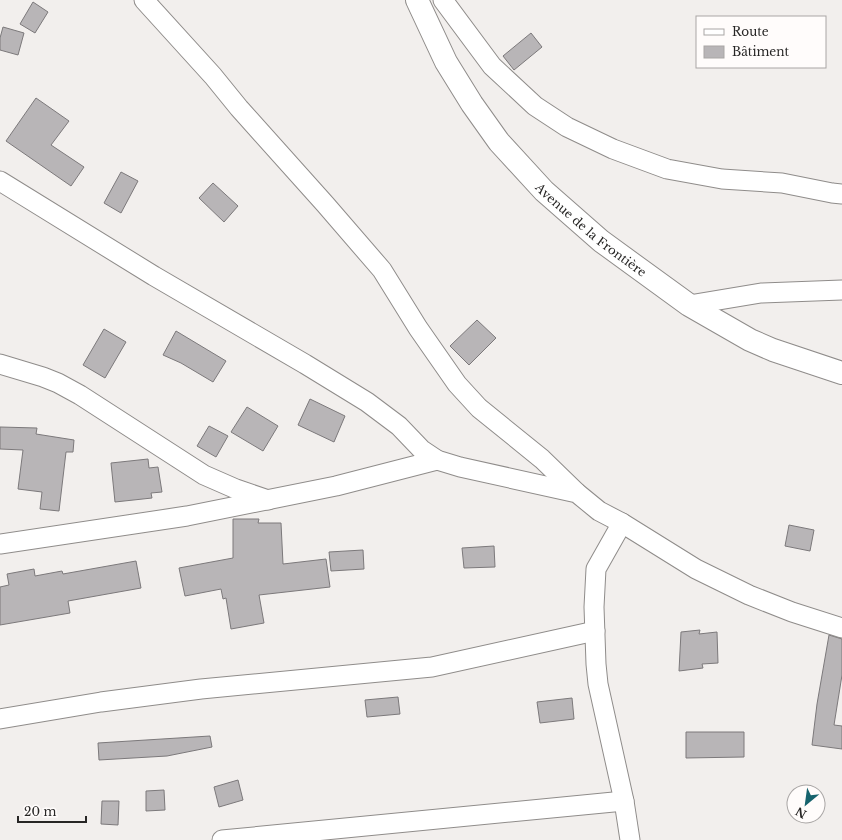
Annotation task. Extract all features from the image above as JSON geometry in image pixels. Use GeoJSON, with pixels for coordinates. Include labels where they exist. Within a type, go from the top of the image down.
{"type":"FeatureCollection","features":[{"type":"Feature","properties":{"kind":"street"},"geometry":{"type":"LineString","coordinates":[[144,0],[213,76],[239,108],[382,270],[418,328],[457,384],[479,408],[542,460],[577,493],[599,511],[622,523],[696,569],[749,595],[792,612],[842,628]]}},
{"type":"Feature","properties":{"kind":"street","name":"Avenue de la Frontière"},"geometry":{"type":"LineString","coordinates":[[417,0],[446,62],[472,104],[504,147],[544,191],[601,241],[689,305],[756,343],[842,373]]}},
{"type":"Feature","properties":{"kind":"street"},"geometry":{"type":"LineString","coordinates":[[443,0],[492,66],[535,106],[567,127],[613,149],[667,169],[722,179],[782,183],[842,194]]}},
{"type":"Feature","properties":{"kind":"street"},"geometry":{"type":"LineString","coordinates":[[0,181],[154,276],[367,402],[399,426],[422,450],[437,460],[460,467],[577,493]]}},
{"type":"Feature","properties":{"kind":"street"},"geometry":{"type":"LineString","coordinates":[[689,305],[761,293],[842,290]]}},
{"type":"Feature","properties":{"kind":"street"},"geometry":{"type":"LineString","coordinates":[[0,364],[43,376],[58,383],[80,395],[204,475],[236,489],[269,500]]}},
{"type":"Feature","properties":{"kind":"street"},"geometry":{"type":"LineString","coordinates":[[0,544],[187,516],[336,486],[437,460]]}},
{"type":"Feature","properties":{"kind":"street"},"geometry":{"type":"LineString","coordinates":[[622,523],[596,569],[594,607],[598,684],[624,802],[630,840]]}},
{"type":"Feature","properties":{"kind":"street"},"geometry":{"type":"LineString","coordinates":[[0,719],[101,702],[201,689],[432,667],[595,631]]}},
{"type":"Feature","properties":{"kind":"street"},"geometry":{"type":"LineString","coordinates":[[222,840],[624,802]]}},
{"type":"Feature","properties":{"kind":"building"},"geometry":{"type":"Polygon","coordinates":[[[33,2],[48,12],[35,33],[20,24],[33,2]]]}},
{"type":"Feature","properties":{"kind":"building"},"geometry":{"type":"Polygon","coordinates":[[[3,27],[24,33],[18,55],[0,50],[0,38],[3,27]]]}},
{"type":"Feature","properties":{"kind":"building"},"geometry":{"type":"Polygon","coordinates":[[[531,33],[542,47],[514,70],[503,56],[531,33]]]}},
{"type":"Feature","properties":{"kind":"building"},"geometry":{"type":"Polygon","coordinates":[[[36,98],[69,121],[51,145],[84,167],[71,186],[6,141],[36,98]]]}},
{"type":"Feature","properties":{"kind":"building"},"geometry":{"type":"Polygon","coordinates":[[[121,172],[138,181],[121,213],[104,203],[121,172]]]}},
{"type":"Feature","properties":{"kind":"building"},"geometry":{"type":"Polygon","coordinates":[[[213,183],[238,206],[224,222],[199,198],[213,183]]]}},
{"type":"Feature","properties":{"kind":"building"},"geometry":{"type":"Polygon","coordinates":[[[477,320],[496,338],[469,365],[450,346],[477,320]]]}},
{"type":"Feature","properties":{"kind":"building"},"geometry":{"type":"Polygon","coordinates":[[[104,329],[126,342],[105,378],[83,365],[104,329]]]}},
{"type":"Feature","properties":{"kind":"building"},"geometry":{"type":"Polygon","coordinates":[[[176,331],[226,361],[213,382],[181,363],[163,355],[176,331]]]}},
{"type":"Feature","properties":{"kind":"building"},"geometry":{"type":"Polygon","coordinates":[[[310,399],[345,416],[334,442],[298,425],[310,399]]]}},
{"type":"Feature","properties":{"kind":"building"},"geometry":{"type":"Polygon","coordinates":[[[247,407],[278,426],[263,451],[231,432],[247,407]]]}},
{"type":"Feature","properties":{"kind":"building"},"geometry":{"type":"Polygon","coordinates":[[[209,426],[228,436],[216,457],[197,446],[209,426]]]}},
{"type":"Feature","properties":{"kind":"building"},"geometry":{"type":"Polygon","coordinates":[[[0,427],[37,428],[36,434],[74,440],[73,452],[66,452],[59,511],[40,509],[42,492],[18,489],[23,450],[0,449],[0,427]]]}},
{"type":"Feature","properties":{"kind":"building"},"geometry":{"type":"Polygon","coordinates":[[[148,459],[149,468],[158,467],[162,492],[151,493],[152,498],[115,502],[111,463],[148,459]]]}},
{"type":"Feature","properties":{"kind":"building"},"geometry":{"type":"Polygon","coordinates":[[[233,519],[259,519],[258,523],[281,523],[283,564],[326,559],[330,587],[259,595],[264,623],[231,629],[226,598],[223,599],[221,589],[185,596],[179,568],[233,558],[233,519]]]}},
{"type":"Feature","properties":{"kind":"building"},"geometry":{"type":"Polygon","coordinates":[[[789,525],[814,530],[810,551],[785,546],[789,525]]]}},
{"type":"Feature","properties":{"kind":"building"},"geometry":{"type":"Polygon","coordinates":[[[494,546],[495,567],[464,568],[462,548],[494,546]]]}},
{"type":"Feature","properties":{"kind":"building"},"geometry":{"type":"Polygon","coordinates":[[[363,550],[364,569],[331,571],[329,552],[363,550]]]}},
{"type":"Feature","properties":{"kind":"building"},"geometry":{"type":"Polygon","coordinates":[[[136,561],[141,588],[68,601],[70,613],[0,625],[0,587],[9,585],[7,574],[34,569],[35,576],[62,571],[63,574],[136,561]]]}},
{"type":"Feature","properties":{"kind":"building"},"geometry":{"type":"Polygon","coordinates":[[[700,630],[699,634],[717,632],[718,663],[702,664],[703,668],[679,671],[681,632],[700,630]]]}},
{"type":"Feature","properties":{"kind":"building"},"geometry":{"type":"Polygon","coordinates":[[[829,635],[842,639],[842,675],[834,725],[842,726],[842,749],[812,745],[817,704],[829,635]]]}},
{"type":"Feature","properties":{"kind":"building"},"geometry":{"type":"Polygon","coordinates":[[[398,697],[400,714],[367,717],[365,700],[398,697]]]}},
{"type":"Feature","properties":{"kind":"building"},"geometry":{"type":"Polygon","coordinates":[[[572,698],[574,719],[540,723],[537,702],[572,698]]]}},
{"type":"Feature","properties":{"kind":"building"},"geometry":{"type":"Polygon","coordinates":[[[686,732],[744,732],[744,757],[686,758],[686,732]]]}},
{"type":"Feature","properties":{"kind":"building"},"geometry":{"type":"Polygon","coordinates":[[[210,736],[212,747],[167,756],[99,760],[98,743],[210,736]]]}},
{"type":"Feature","properties":{"kind":"building"},"geometry":{"type":"Polygon","coordinates":[[[238,780],[243,800],[219,807],[214,787],[238,780]]]}},
{"type":"Feature","properties":{"kind":"building"},"geometry":{"type":"Polygon","coordinates":[[[164,790],[165,810],[146,811],[146,791],[164,790]]]}},
{"type":"Feature","properties":{"kind":"building"},"geometry":{"type":"Polygon","coordinates":[[[102,801],[119,801],[118,825],[101,824],[102,801]]]}}]}
